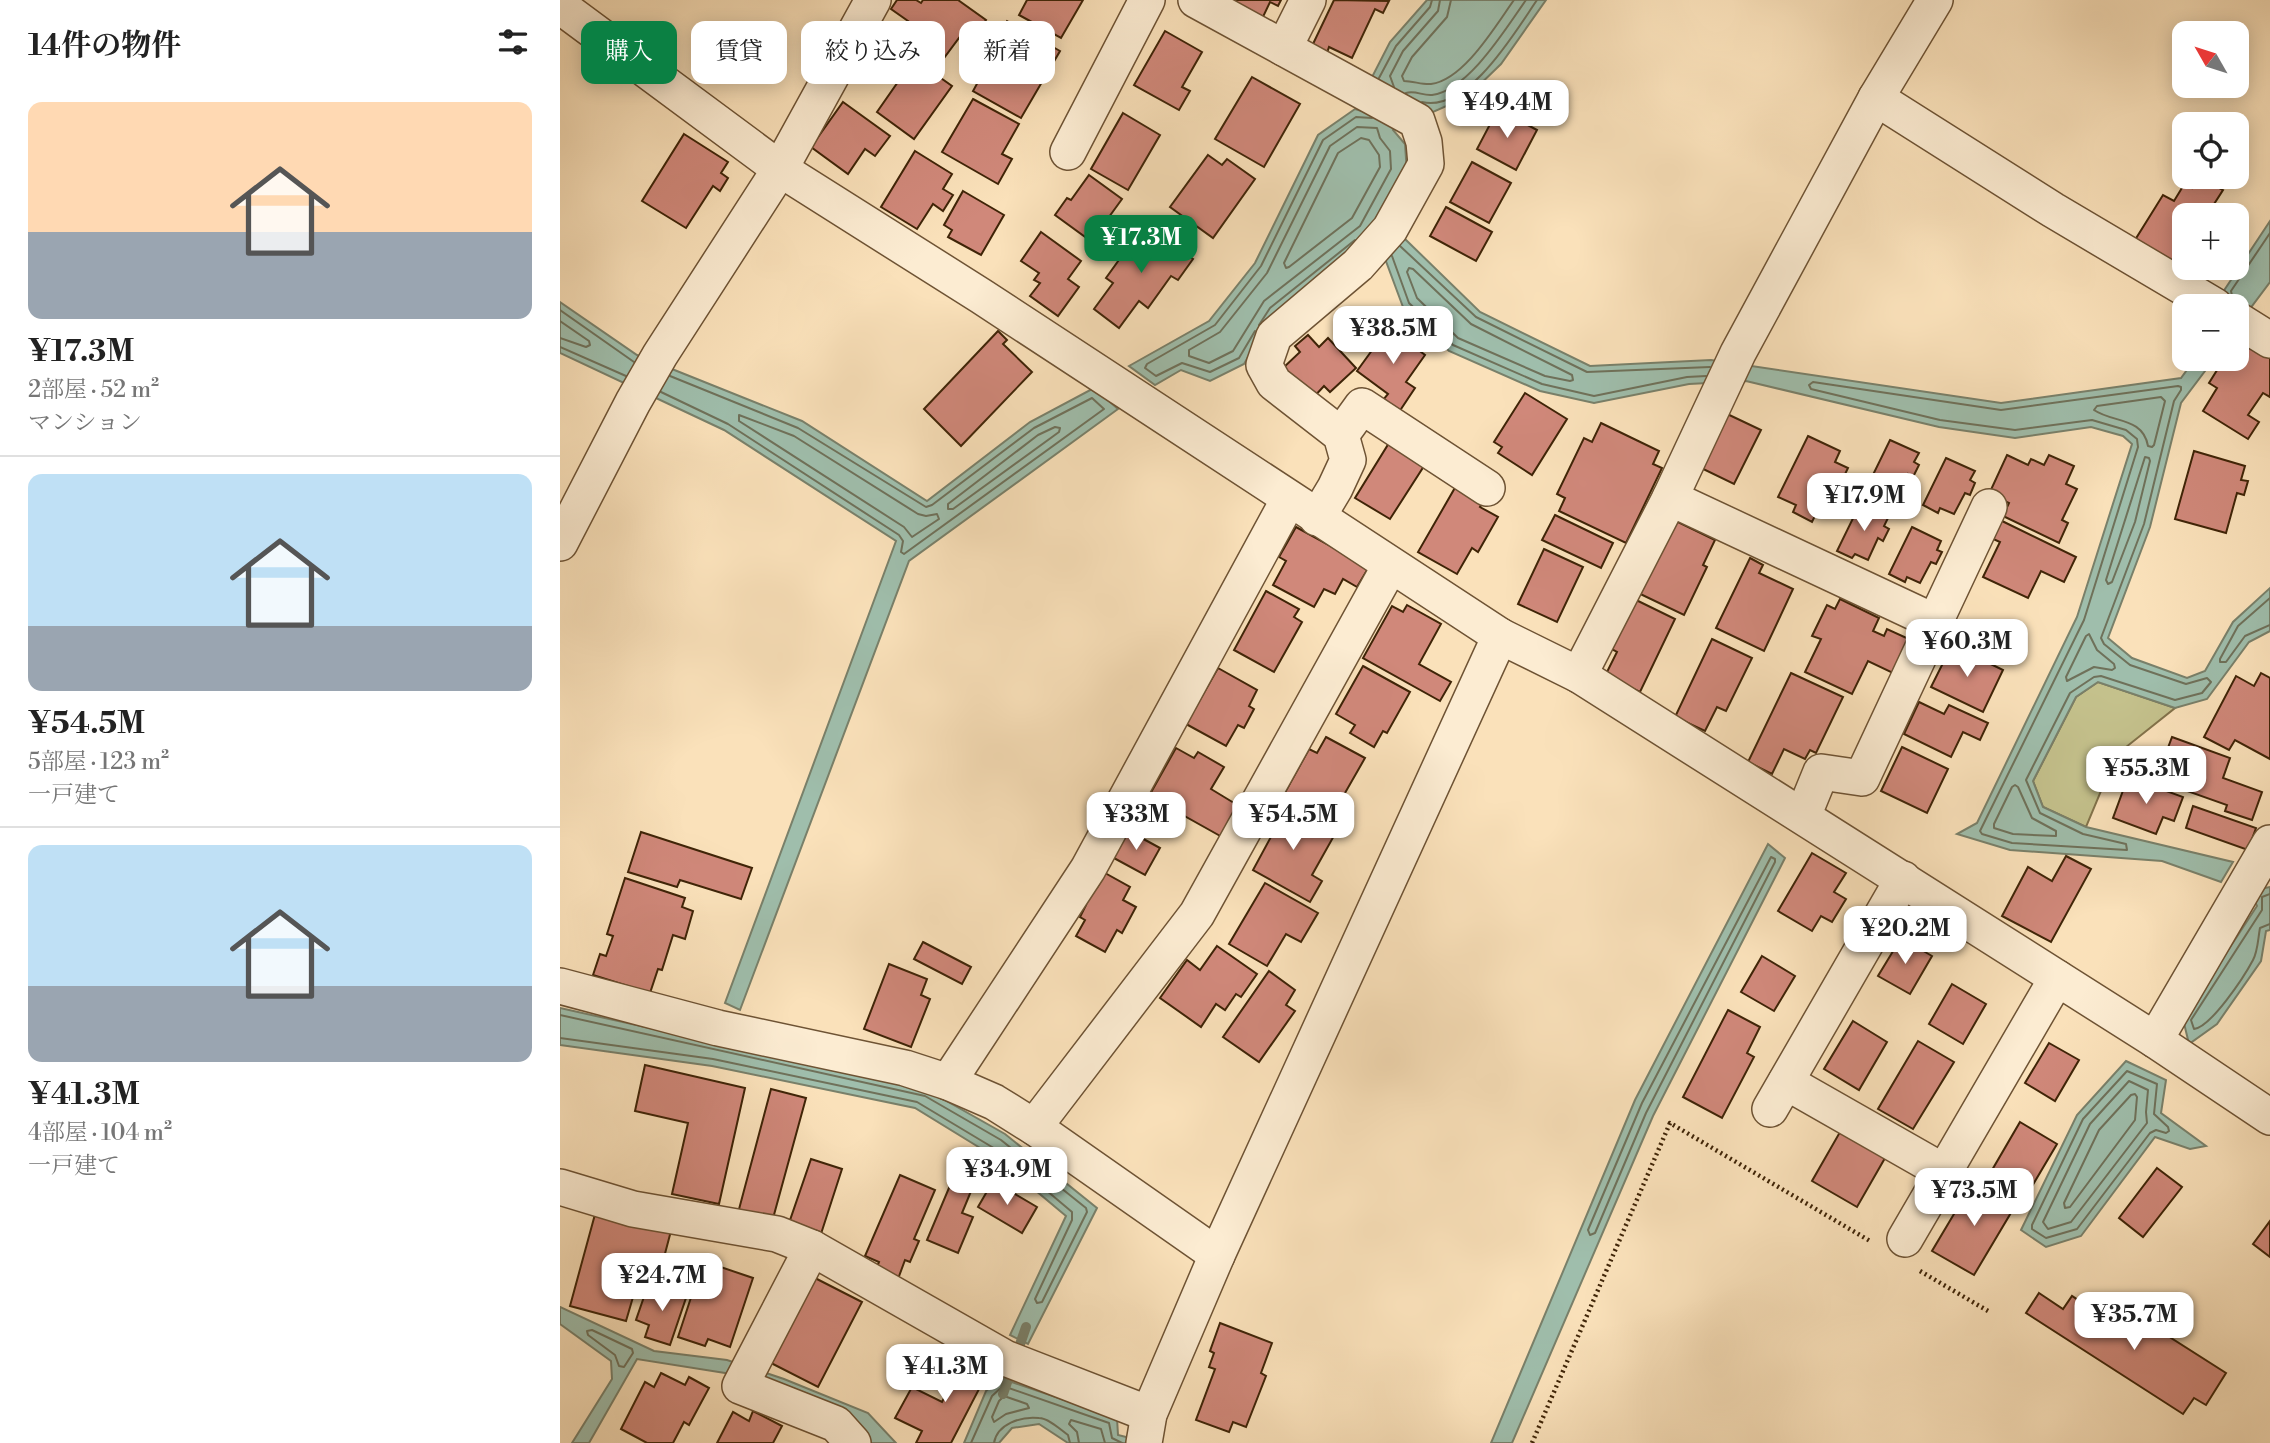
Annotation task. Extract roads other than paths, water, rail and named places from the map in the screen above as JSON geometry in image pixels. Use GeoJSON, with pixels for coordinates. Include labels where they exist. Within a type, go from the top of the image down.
{"type":"FeatureCollection","features":[{"type":"Feature","properties":{"kind":"street"},"geometry":{"type":"LineString","coordinates":[[560,543],[660,355],[780,169],[873,0]]}},
{"type":"Feature","properties":{"kind":"street"},"geometry":{"type":"LineString","coordinates":[[1068,152],[1147,0]]}},
{"type":"Feature","properties":{"kind":"street"},"geometry":{"type":"LineString","coordinates":[[948,1082],[1088,869],[1303,508],[1335,488],[1348,460],[1341,435],[1274,383],[1264,365],[1274,335],[1358,265],[1379,242],[1426,164],[1424,142],[1417,121],[1196,0]]}},
{"type":"Feature","properties":{"kind":"street"},"geometry":{"type":"LineString","coordinates":[[1284,48],[1308,0]]}},
{"type":"Feature","properties":{"kind":"street"},"geometry":{"type":"LineString","coordinates":[[1579,675],[1670,498],[1713,401],[1738,353],[1876,98],[1935,0]]}},
{"type":"Feature","properties":{"kind":"street"},"geometry":{"type":"LineString","coordinates":[[560,6],[780,169],[981,296],[1390,566],[1500,636],[1579,675],[2155,1040],[2270,1117]]}},
{"type":"Feature","properties":{"kind":"street"},"geometry":{"type":"LineString","coordinates":[[1876,98],[2194,294]]}},
{"type":"Feature","properties":{"kind":"street"},"geometry":{"type":"LineString","coordinates":[[1341,435],[1362,406],[1487,488]]}},
{"type":"Feature","properties":{"kind":"street"},"geometry":{"type":"LineString","coordinates":[[1670,498],[1935,622]]}},
{"type":"Feature","properties":{"kind":"street"},"geometry":{"type":"LineString","coordinates":[[1803,816],[1821,772],[1862,778],[1989,507]]}},
{"type":"Feature","properties":{"kind":"street"},"geometry":{"type":"LineString","coordinates":[[1034,1127],[1197,914],[1390,566]]}},
{"type":"Feature","properties":{"kind":"street"},"geometry":{"type":"LineString","coordinates":[[560,1187],[633,1209],[777,1234],[812,1248],[1012,1361],[1147,1430],[1217,1255],[1500,636]]}},
{"type":"Feature","properties":{"kind":"street"},"geometry":{"type":"LineString","coordinates":[[2155,1040],[2270,844]]}},
{"type":"Feature","properties":{"kind":"street"},"geometry":{"type":"LineString","coordinates":[[1903,879],[1778,1095],[1944,1172]]}},
{"type":"Feature","properties":{"kind":"street"},"geometry":{"type":"LineString","coordinates":[[1911,1254],[1944,1172],[2057,978]]}},
{"type":"Feature","properties":{"kind":"street"},"geometry":{"type":"LineString","coordinates":[[560,986],[728,1030],[905,1068],[948,1082],[994,1102],[1034,1127],[1217,1255]]}},
{"type":"Feature","properties":{"kind":"street"},"geometry":{"type":"LineString","coordinates":[[812,1248],[747,1373],[836,1424],[853,1443]]}},
{"type":"Feature","properties":{"kind":"water"},"geometry":{"type":"Polygon","coordinates":[[[1427,0],[1546,0],[1501,64],[1467,97],[1433,112],[1412,107],[1393,130],[1405,144],[1407,173],[1403,237],[1480,312],[1590,366],[1711,360],[2001,403],[2181,378],[2186,371],[2205,371],[2181,403],[2150,527],[2108,638],[2132,658],[2187,678],[2205,671],[2233,622],[2270,588],[2270,631],[2249,642],[2207,699],[2175,708],[2098,682],[2076,697],[2033,781],[2043,807],[2086,827],[2233,862],[2221,882],[2162,861],[2010,850],[1957,834],[1977,823],[2077,617],[2132,444],[2123,436],[2091,427],[2015,438],[1939,427],[1746,381],[1689,384],[1594,403],[1540,391],[1449,351],[1403,307],[1384,256],[1274,313],[1244,364],[1210,381],[1181,370],[1155,385],[1129,366],[1209,321],[1255,263],[1318,135],[1355,109],[1368,113],[1370,81],[1390,42],[1427,0]]]}},
{"type":"Feature","properties":{"kind":"water"},"geometry":{"type":"Polygon","coordinates":[[[2270,221],[2270,282],[2249,310],[2249,294],[2222,294],[2231,280],[2249,280],[2249,253],[2270,221]]]}},
{"type":"Feature","properties":{"kind":"water"},"geometry":{"type":"Polygon","coordinates":[[[560,302],[637,355],[802,421],[927,501],[1030,422],[1094,388],[1118,409],[909,561],[740,1010],[725,1003],[896,541],[724,430],[560,353],[560,302]]]}},
{"type":"Feature","properties":{"kind":"water"},"geometry":{"type":"Polygon","coordinates":[[[1768,844],[1785,858],[1653,1116],[1512,1443],[1491,1443],[1635,1100],[1768,844]]]}},
{"type":"Feature","properties":{"kind":"water"},"geometry":{"type":"Polygon","coordinates":[[[2270,887],[2270,930],[2266,931],[2261,961],[2217,1024],[2189,1044],[2183,1019],[2257,906],[2250,891],[2270,887]]]}},
{"type":"Feature","properties":{"kind":"water"},"geometry":{"type":"Polygon","coordinates":[[[560,1008],[927,1090],[1005,1134],[1097,1208],[1028,1344],[1010,1335],[1066,1216],[998,1159],[915,1108],[712,1066],[560,1045],[560,1008]]]}},
{"type":"Feature","properties":{"kind":"water"},"geometry":{"type":"Polygon","coordinates":[[[2126,1061],[2166,1080],[2161,1113],[2206,1146],[2190,1149],[2155,1137],[2081,1236],[2046,1247],[2021,1230],[2077,1115],[2126,1061]]]}},
{"type":"Feature","properties":{"kind":"water"},"geometry":{"type":"Polygon","coordinates":[[[560,1307],[654,1351],[727,1360],[784,1379],[868,1413],[896,1443],[871,1443],[855,1423],[779,1391],[725,1373],[637,1359],[589,1443],[572,1443],[612,1379],[611,1361],[560,1324],[560,1307]]]}},
{"type":"Feature","properties":{"kind":"water"},"geometry":{"type":"Polygon","coordinates":[[[1000,1378],[1117,1418],[1118,1435],[1150,1443],[1068,1443],[1039,1424],[1012,1428],[999,1443],[964,1443],[986,1391],[1000,1378]]]}},
{"type":"Feature","properties":{"kind":"waterway"},"geometry":{"type":"LineString","coordinates":[[1003,1394],[1026,1327]]}}]}
